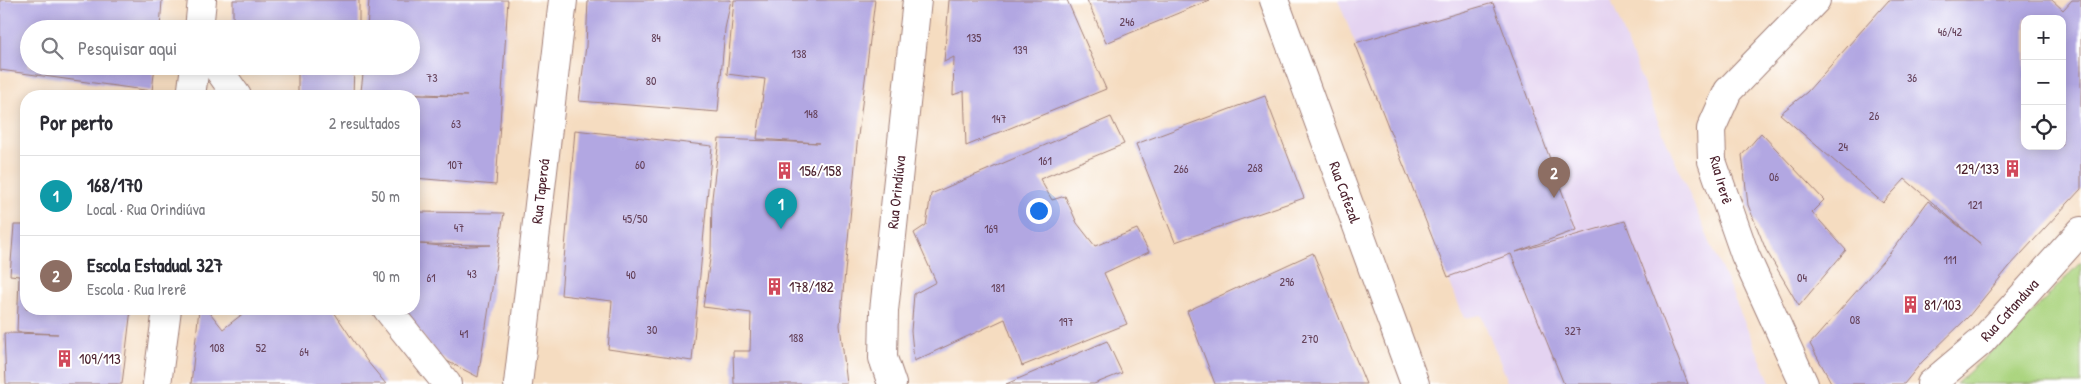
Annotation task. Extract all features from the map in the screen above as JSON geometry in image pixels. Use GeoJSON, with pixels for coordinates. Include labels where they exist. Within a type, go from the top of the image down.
{"type":"FeatureCollection","features":[{"type":"Feature","properties":{"kind":"street"},"geometry":{"type":"LineString","coordinates":[[200,20],[202,0]]}},
{"type":"Feature","properties":{"kind":"street","name":"Rua Taperoá"},"geometry":{"type":"LineString","coordinates":[[518,384],[563,0]]}},
{"type":"Feature","properties":{"kind":"street","name":"Rua Orindiúva"},"geometry":{"type":"LineString","coordinates":[[892,384],[883,358],[884,311],[917,0]]}},
{"type":"Feature","properties":{"kind":"street","name":"Rua Cafezal"},"geometry":{"type":"LineString","coordinates":[[1274,0],[1415,384]]}},
{"type":"Feature","properties":{"kind":"street","name":"Rua Irerê"},"geometry":{"type":"LineString","coordinates":[[1804,384],[1745,255],[1712,161],[1711,130],[1728,91],[1816,0]]}},
{"type":"Feature","properties":{"kind":"street"},"geometry":{"type":"LineString","coordinates":[[193,90],[194,75]]}},
{"type":"Feature","properties":{"kind":"street"},"geometry":{"type":"LineString","coordinates":[[222,75],[233,90]]}},
{"type":"Feature","properties":{"kind":"street","name":"Rua Catanduva"},"geometry":{"type":"LineString","coordinates":[[1931,384],[1982,341],[2081,231]]}},
{"type":"Feature","properties":{"kind":"street"},"geometry":{"type":"LineString","coordinates":[[157,384],[166,315]]}},
{"type":"Feature","properties":{"kind":"street"},"geometry":{"type":"LineString","coordinates":[[391,315],[447,384]]}},
{"type":"Feature","properties":{"kind":"shaded area"},"geometry":{"type":"Polygon","coordinates":[[[1338,0],[1611,0],[1657,119],[1771,384],[1509,384],[1481,315],[1464,318],[1338,0]]]}},
{"type":"Feature","properties":{"kind":"green space"},"geometry":{"type":"Polygon","coordinates":[[[2081,262],[2081,384],[1956,384],[2016,329],[2081,262]]]}},
{"type":"Feature","properties":{"kind":"building"},"geometry":{"type":"Polygon","coordinates":[[[0,0],[162,0],[161,20],[20,20],[20,73],[0,70],[0,0]]]}},
{"type":"Feature","properties":{"kind":"building"},"geometry":{"type":"Polygon","coordinates":[[[233,0],[359,0],[359,20],[233,20],[233,0]]]}},
{"type":"Feature","properties":{"kind":"building"},"geometry":{"type":"Polygon","coordinates":[[[369,0],[508,0],[496,185],[420,179],[420,95],[467,96],[420,94],[420,90],[361,90],[363,75],[420,75],[420,20],[368,20],[369,0]]]}},
{"type":"Feature","properties":{"kind":"building"},"geometry":{"type":"Polygon","coordinates":[[[588,0],[731,0],[725,29],[718,112],[579,101],[586,46],[588,0]]]}},
{"type":"Feature","properties":{"kind":"building"},"geometry":{"type":"Polygon","coordinates":[[[734,0],[875,0],[857,144],[840,325],[847,384],[734,384],[733,351],[750,351],[751,313],[703,307],[711,252],[712,198],[719,139],[819,143],[757,139],[765,79],[727,74],[734,0]]]}},
{"type":"Feature","properties":{"kind":"building"},"geometry":{"type":"Polygon","coordinates":[[[949,0],[1067,0],[1106,89],[966,146],[964,91],[953,95],[954,57],[944,62],[949,0]]]}},
{"type":"Feature","properties":{"kind":"building"},"geometry":{"type":"Polygon","coordinates":[[[1087,0],[1210,0],[1106,43],[1087,0]]]}},
{"type":"Feature","properties":{"kind":"building"},"geometry":{"type":"Polygon","coordinates":[[[1889,0],[2052,0],[2063,10],[2072,0],[2081,0],[2081,189],[2009,267],[1969,316],[1922,362],[1904,384],[1832,384],[1810,344],[1890,253],[1928,201],[1982,245],[1905,179],[1883,203],[1780,114],[1807,92],[1889,0]]]}},
{"type":"Feature","properties":{"kind":"building"},"geometry":{"type":"Polygon","coordinates":[[[1493,3],[1576,230],[1516,252],[1625,221],[1688,384],[1564,384],[1511,254],[1448,277],[1355,43],[1493,3]]]}},
{"type":"Feature","properties":{"kind":"building"},"geometry":{"type":"Polygon","coordinates":[[[36,75],[154,75],[152,90],[36,75]]]}},
{"type":"Feature","properties":{"kind":"building"},"geometry":{"type":"Polygon","coordinates":[[[298,75],[354,75],[353,90],[298,90],[298,75]]]}},
{"type":"Feature","properties":{"kind":"building"},"geometry":{"type":"Polygon","coordinates":[[[1265,96],[1304,198],[1175,242],[1136,144],[1265,96]]]}},
{"type":"Feature","properties":{"kind":"building"},"geometry":{"type":"Polygon","coordinates":[[[1111,117],[1124,144],[1040,179],[1052,200],[1065,196],[1077,223],[1095,246],[1137,229],[1149,252],[1104,273],[1127,324],[1022,366],[1005,319],[914,361],[911,331],[914,294],[936,282],[914,233],[926,225],[931,194],[1111,117]]]}},
{"type":"Feature","properties":{"kind":"building"},"geometry":{"type":"Polygon","coordinates":[[[575,130],[712,146],[692,361],[608,349],[612,301],[561,295],[575,130]]]}},
{"type":"Feature","properties":{"kind":"building"},"geometry":{"type":"Polygon","coordinates":[[[1761,133],[1824,200],[1812,212],[1846,250],[1799,306],[1766,250],[1748,205],[1742,155],[1761,133]]]}},
{"type":"Feature","properties":{"kind":"building"},"geometry":{"type":"Polygon","coordinates":[[[420,212],[504,213],[478,377],[439,357],[407,315],[420,315],[420,244],[420,212]],[[420,244],[453,247],[491,245],[420,244]]]}},
{"type":"Feature","properties":{"kind":"building","name":"109/113"},"geometry":{"type":"Polygon","coordinates":[[[14,225],[20,225],[20,315],[130,315],[122,384],[6,384],[4,333],[58,334],[17,332],[19,276],[10,275],[14,225]]]}},
{"type":"Feature","properties":{"kind":"building"},"geometry":{"type":"Polygon","coordinates":[[[1313,253],[1366,384],[1215,384],[1187,311],[1313,253]]]}},
{"type":"Feature","properties":{"kind":"building"},"geometry":{"type":"Polygon","coordinates":[[[198,315],[212,315],[223,329],[241,315],[336,315],[367,361],[386,384],[191,384],[198,315]]]}},
{"type":"Feature","properties":{"kind":"building"},"geometry":{"type":"Polygon","coordinates":[[[1107,341],[1122,373],[1094,384],[1006,384],[1107,341]]]}},
{"type":"Feature","properties":{"kind":"place","name":"129/133"},"geometry":{"type":"Point","coordinates":[2013,169]}},
{"type":"Feature","properties":{"kind":"place","name":"156/158"},"geometry":{"type":"Point","coordinates":[785,171]}},
{"type":"Feature","properties":{"kind":"place","name":"Escola Estadual 327"},"geometry":{"type":"Point","coordinates":[1554,198]}},
{"type":"Feature","properties":{"kind":"place","name":"168/170"},"geometry":{"type":"Point","coordinates":[781,229]}},
{"type":"Feature","properties":{"kind":"place","name":"178/182"},"geometry":{"type":"Point","coordinates":[775,287]}},
{"type":"Feature","properties":{"kind":"place","name":"81/103"},"geometry":{"type":"Point","coordinates":[1910,305]}},
{"type":"Feature","properties":{"kind":"place","name":"109/113"},"geometry":{"type":"Point","coordinates":[65,359]}}]}
